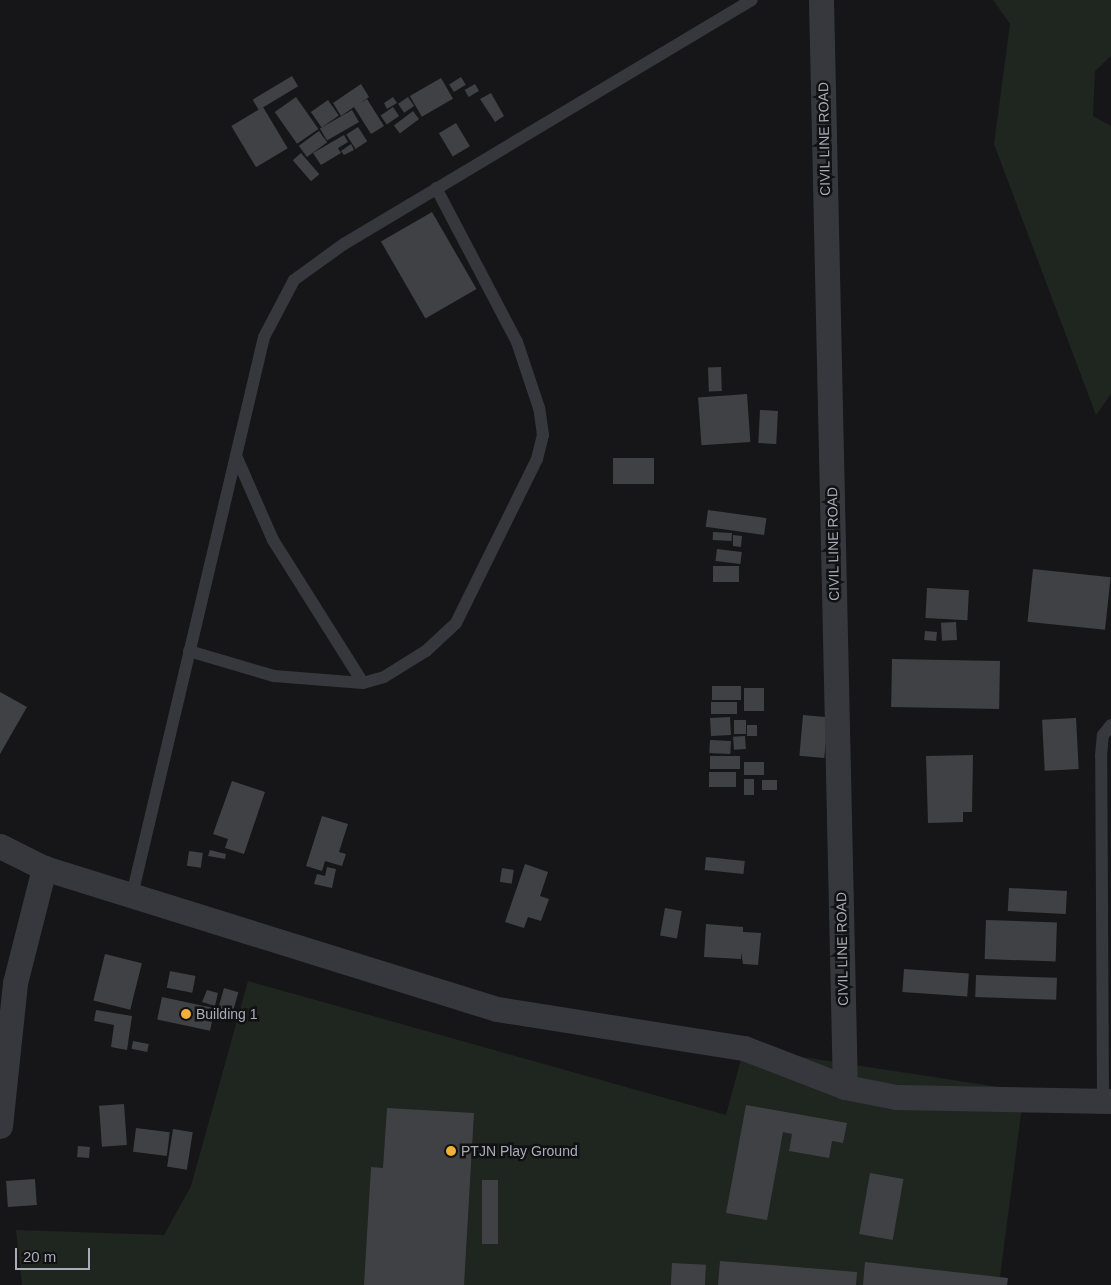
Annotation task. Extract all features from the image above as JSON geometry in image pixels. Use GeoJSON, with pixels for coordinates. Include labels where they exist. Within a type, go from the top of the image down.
{"type":"FeatureCollection","features":[{"type":"Feature","properties":{"kind":"street","name":"CIVIL LINE ROAD"},"geometry":{"type":"LineString","coordinates":[[821,0],[845,1088]]}},
{"type":"Feature","properties":{"kind":"street"},"geometry":{"type":"LineString","coordinates":[[0,846],[44,868],[497,1009],[744,1048],[845,1088],[896,1096],[1107,1100]]}},
{"type":"Feature","properties":{"kind":"street"},"geometry":{"type":"LineString","coordinates":[[0,1126],[16,983],[44,868]]}},
{"type":"Feature","properties":{"kind":"lane"},"geometry":{"type":"LineString","coordinates":[[132,895],[189,651],[237,458],[264,337],[294,280],[436,188],[752,0]]}},
{"type":"Feature","properties":{"kind":"lane"},"geometry":{"type":"LineString","coordinates":[[189,651],[274,676],[363,683],[384,677],[426,651],[456,623],[537,459],[543,435],[517,342],[436,188]]}},
{"type":"Feature","properties":{"kind":"lane"},"geometry":{"type":"LineString","coordinates":[[237,458],[273,540],[363,683]]}},
{"type":"Feature","properties":{"kind":"lane"},"geometry":{"type":"LineString","coordinates":[[1107,1100],[1101,756],[1103,735],[1111,725]]}},
{"type":"Feature","properties":{"kind":"shaded area"},"geometry":{"type":"Polygon","coordinates":[[[993,0],[1111,0],[1111,56],[1095,71],[1093,116],[1111,126],[1111,394],[1096,415],[994,144],[1010,24],[993,0]]]}},
{"type":"Feature","properties":{"kind":"shaded area","name":"PTJN Play Ground"},"geometry":{"type":"Polygon","coordinates":[[[248,981],[726,1115],[744,1048],[1024,1091],[999,1285],[22,1285],[16,1230],[164,1235],[191,1186],[248,981]]]}},
{"type":"Feature","properties":{"kind":"building"},"geometry":{"type":"Polygon","coordinates":[[[292,76],[298,86],[259,110],[253,100],[292,76]]]}},
{"type":"Feature","properties":{"kind":"building"},"geometry":{"type":"Polygon","coordinates":[[[461,77],[466,85],[454,92],[449,84],[461,77]]]}},
{"type":"Feature","properties":{"kind":"building"},"geometry":{"type":"Polygon","coordinates":[[[441,78],[453,99],[422,117],[410,96],[441,78]]]}},
{"type":"Feature","properties":{"kind":"building"},"geometry":{"type":"Polygon","coordinates":[[[361,84],[369,97],[360,103],[367,99],[384,126],[371,134],[354,107],[341,116],[333,103],[361,84]]]}},
{"type":"Feature","properties":{"kind":"building"},"geometry":{"type":"Polygon","coordinates":[[[475,84],[479,91],[469,97],[465,90],[475,84]]]}},
{"type":"Feature","properties":{"kind":"building"},"geometry":{"type":"Polygon","coordinates":[[[491,93],[504,116],[495,122],[480,99],[491,93]]]}},
{"type":"Feature","properties":{"kind":"building"},"geometry":{"type":"Polygon","coordinates":[[[296,97],[318,129],[297,144],[275,112],[296,97]]]}},
{"type":"Feature","properties":{"kind":"building"},"geometry":{"type":"Polygon","coordinates":[[[393,97],[397,103],[387,109],[384,103],[393,97]]]}},
{"type":"Feature","properties":{"kind":"building"},"geometry":{"type":"Polygon","coordinates":[[[408,97],[414,106],[404,113],[398,104],[408,97]]]}},
{"type":"Feature","properties":{"kind":"building"},"geometry":{"type":"Polygon","coordinates":[[[328,100],[339,116],[322,128],[311,112],[328,100]]]}},
{"type":"Feature","properties":{"kind":"building"},"geometry":{"type":"Polygon","coordinates":[[[263,107],[288,148],[256,167],[231,126],[263,107]]]}},
{"type":"Feature","properties":{"kind":"building"},"geometry":{"type":"Polygon","coordinates":[[[393,107],[399,116],[387,125],[381,115],[393,107]]]}},
{"type":"Feature","properties":{"kind":"building"},"geometry":{"type":"Polygon","coordinates":[[[352,110],[359,122],[327,141],[320,128],[352,110]]]}},
{"type":"Feature","properties":{"kind":"building"},"geometry":{"type":"Polygon","coordinates":[[[413,111],[419,119],[400,133],[394,125],[413,111]]]}},
{"type":"Feature","properties":{"kind":"building"},"geometry":{"type":"Polygon","coordinates":[[[456,123],[470,146],[453,156],[439,133],[456,123]]]}},
{"type":"Feature","properties":{"kind":"building"},"geometry":{"type":"Polygon","coordinates":[[[358,127],[367,141],[356,149],[346,135],[358,127]]]}},
{"type":"Feature","properties":{"kind":"building"},"geometry":{"type":"Polygon","coordinates":[[[319,131],[327,142],[307,157],[299,146],[319,131]]]}},
{"type":"Feature","properties":{"kind":"building"},"geometry":{"type":"Polygon","coordinates":[[[344,135],[348,142],[338,148],[341,153],[321,165],[313,153],[344,135]]]}},
{"type":"Feature","properties":{"kind":"building"},"geometry":{"type":"Polygon","coordinates":[[[351,144],[354,150],[344,155],[341,151],[351,144]]]}},
{"type":"Feature","properties":{"kind":"building"},"geometry":{"type":"Polygon","coordinates":[[[301,153],[319,174],[311,181],[293,160],[301,153]]]}},
{"type":"Feature","properties":{"kind":"building"},"geometry":{"type":"Polygon","coordinates":[[[432,212],[476,289],[425,319],[381,242],[432,212]]]}},
{"type":"Feature","properties":{"kind":"building"},"geometry":{"type":"Polygon","coordinates":[[[708,367],[721,367],[722,391],[709,391],[708,367]]]}},
{"type":"Feature","properties":{"kind":"building"},"geometry":{"type":"Polygon","coordinates":[[[747,394],[750,442],[701,445],[698,397],[747,394]]]}},
{"type":"Feature","properties":{"kind":"building"},"geometry":{"type":"Polygon","coordinates":[[[760,410],[778,411],[776,444],[758,443],[760,410]]]}},
{"type":"Feature","properties":{"kind":"building"},"geometry":{"type":"Polygon","coordinates":[[[613,458],[654,458],[654,484],[613,484],[613,458]]]}},
{"type":"Feature","properties":{"kind":"building"},"geometry":{"type":"Polygon","coordinates":[[[708,510],[766,518],[764,535],[706,527],[708,510]]]}},
{"type":"Feature","properties":{"kind":"building"},"geometry":{"type":"Polygon","coordinates":[[[713,532],[732,533],[732,541],[713,540],[713,532]]]}},
{"type":"Feature","properties":{"kind":"building"},"geometry":{"type":"Polygon","coordinates":[[[733,535],[742,536],[741,547],[733,546],[733,535]]]}},
{"type":"Feature","properties":{"kind":"building"},"geometry":{"type":"Polygon","coordinates":[[[717,549],[742,552],[740,564],[716,561],[717,549]]]}},
{"type":"Feature","properties":{"kind":"building"},"geometry":{"type":"Polygon","coordinates":[[[713,566],[739,566],[739,582],[713,582],[713,566]]]}},
{"type":"Feature","properties":{"kind":"building"},"geometry":{"type":"Polygon","coordinates":[[[1033,569],[1111,577],[1105,630],[1027,622],[1033,569]]]}},
{"type":"Feature","properties":{"kind":"building"},"geometry":{"type":"Polygon","coordinates":[[[927,588],[969,590],[967,620],[925,618],[927,588]]]}},
{"type":"Feature","properties":{"kind":"building"},"geometry":{"type":"Polygon","coordinates":[[[956,622],[957,640],[942,641],[941,623],[956,622]]]}},
{"type":"Feature","properties":{"kind":"building"},"geometry":{"type":"Polygon","coordinates":[[[925,631],[937,632],[936,641],[924,640],[925,631]]]}},
{"type":"Feature","properties":{"kind":"building"},"geometry":{"type":"Polygon","coordinates":[[[892,659],[1000,661],[999,709],[891,707],[892,659]]]}},
{"type":"Feature","properties":{"kind":"building"},"geometry":{"type":"Polygon","coordinates":[[[712,686],[741,686],[741,700],[712,700],[712,686]]]}},
{"type":"Feature","properties":{"kind":"building"},"geometry":{"type":"Polygon","coordinates":[[[744,688],[764,688],[764,711],[744,711],[744,688]]]}},
{"type":"Feature","properties":{"kind":"building"},"geometry":{"type":"Polygon","coordinates":[[[0,692],[27,707],[0,754],[0,692]]]}},
{"type":"Feature","properties":{"kind":"building"},"geometry":{"type":"Polygon","coordinates":[[[711,702],[737,702],[737,714],[711,714],[711,702]]]}},
{"type":"Feature","properties":{"kind":"building"},"geometry":{"type":"Polygon","coordinates":[[[803,715],[828,717],[824,758],[799,756],[803,715]]]}},
{"type":"Feature","properties":{"kind":"building"},"geometry":{"type":"Polygon","coordinates":[[[730,717],[731,735],[711,736],[710,718],[730,717]]]}},
{"type":"Feature","properties":{"kind":"building"},"geometry":{"type":"Polygon","coordinates":[[[1076,718],[1079,769],[1045,771],[1042,720],[1076,718]]]}},
{"type":"Feature","properties":{"kind":"building"},"geometry":{"type":"Polygon","coordinates":[[[734,720],[746,720],[746,734],[734,734],[734,720]]]}},
{"type":"Feature","properties":{"kind":"building"},"geometry":{"type":"Polygon","coordinates":[[[747,725],[757,725],[757,736],[747,736],[747,725]]]}},
{"type":"Feature","properties":{"kind":"building"},"geometry":{"type":"Polygon","coordinates":[[[745,736],[746,749],[734,750],[733,737],[745,736]]]}},
{"type":"Feature","properties":{"kind":"building"},"geometry":{"type":"Polygon","coordinates":[[[710,740],[731,741],[730,754],[709,753],[710,740]]]}},
{"type":"Feature","properties":{"kind":"building"},"geometry":{"type":"Polygon","coordinates":[[[973,755],[972,812],[963,812],[963,822],[928,823],[926,756],[973,755]]]}},
{"type":"Feature","properties":{"kind":"building"},"geometry":{"type":"Polygon","coordinates":[[[710,756],[740,756],[740,769],[710,769],[710,756]]]}},
{"type":"Feature","properties":{"kind":"building"},"geometry":{"type":"Polygon","coordinates":[[[744,762],[764,762],[764,775],[744,775],[744,762]]]}},
{"type":"Feature","properties":{"kind":"building"},"geometry":{"type":"Polygon","coordinates":[[[709,772],[736,772],[736,787],[709,787],[709,772]]]}},
{"type":"Feature","properties":{"kind":"building"},"geometry":{"type":"Polygon","coordinates":[[[744,779],[754,779],[754,795],[744,795],[744,779]]]}},
{"type":"Feature","properties":{"kind":"building"},"geometry":{"type":"Polygon","coordinates":[[[762,780],[777,780],[777,790],[762,790],[762,780]]]}},
{"type":"Feature","properties":{"kind":"building"},"geometry":{"type":"Polygon","coordinates":[[[232,781],[265,792],[244,854],[225,848],[228,839],[213,834],[232,781]]]}},
{"type":"Feature","properties":{"kind":"building"},"geometry":{"type":"Polygon","coordinates":[[[322,816],[348,824],[339,852],[346,854],[342,866],[325,861],[322,871],[306,866],[322,816]]]}},
{"type":"Feature","properties":{"kind":"building"},"geometry":{"type":"Polygon","coordinates":[[[210,850],[226,854],[225,859],[208,856],[210,850]]]}},
{"type":"Feature","properties":{"kind":"building"},"geometry":{"type":"Polygon","coordinates":[[[189,851],[203,853],[201,868],[187,866],[189,851]]]}},
{"type":"Feature","properties":{"kind":"building"},"geometry":{"type":"Polygon","coordinates":[[[706,857],[745,861],[743,874],[705,870],[706,857]]]}},
{"type":"Feature","properties":{"kind":"building"},"geometry":{"type":"Polygon","coordinates":[[[525,864],[548,872],[540,896],[549,899],[541,921],[528,917],[524,928],[505,922],[525,864]]]}},
{"type":"Feature","properties":{"kind":"building"},"geometry":{"type":"Polygon","coordinates":[[[327,867],[336,869],[332,888],[314,884],[317,874],[325,876],[327,867]]]}},
{"type":"Feature","properties":{"kind":"building"},"geometry":{"type":"Polygon","coordinates":[[[502,868],[514,870],[512,884],[500,882],[502,868]]]}},
{"type":"Feature","properties":{"kind":"building"},"geometry":{"type":"Polygon","coordinates":[[[1009,888],[1067,891],[1066,914],[1008,911],[1009,888]]]}},
{"type":"Feature","properties":{"kind":"building"},"geometry":{"type":"Polygon","coordinates":[[[665,908],[682,911],[677,939],[660,936],[665,908]]]}},
{"type":"Feature","properties":{"kind":"building"},"geometry":{"type":"Polygon","coordinates":[[[986,920],[1057,922],[1056,961],[985,959],[986,920]]]}},
{"type":"Feature","properties":{"kind":"building"},"geometry":{"type":"Polygon","coordinates":[[[706,924],[743,927],[743,932],[761,933],[758,965],[743,964],[741,952],[741,959],[704,957],[706,924]]]}},
{"type":"Feature","properties":{"kind":"building"},"geometry":{"type":"Polygon","coordinates":[[[105,954],[142,963],[130,1010],[93,1001],[105,954]]]}},
{"type":"Feature","properties":{"kind":"building"},"geometry":{"type":"Polygon","coordinates":[[[904,969],[969,974],[967,996],[902,992],[904,969]]]}},
{"type":"Feature","properties":{"kind":"building"},"geometry":{"type":"Polygon","coordinates":[[[170,971],[196,976],[192,993],[167,988],[170,971]]]}},
{"type":"Feature","properties":{"kind":"building"},"geometry":{"type":"Polygon","coordinates":[[[976,975],[1057,978],[1056,1000],[975,997],[976,975]]]}},
{"type":"Feature","properties":{"kind":"building"},"geometry":{"type":"Polygon","coordinates":[[[224,988],[238,992],[231,1019],[216,1015],[224,988]]]}},
{"type":"Feature","properties":{"kind":"building"},"geometry":{"type":"Polygon","coordinates":[[[207,990],[218,993],[215,1006],[202,1002],[207,990]]]}},
{"type":"Feature","properties":{"kind":"building","name":"Building 1"},"geometry":{"type":"Polygon","coordinates":[[[162,997],[215,1008],[210,1031],[157,1019],[162,997]]]}},
{"type":"Feature","properties":{"kind":"building"},"geometry":{"type":"Polygon","coordinates":[[[96,1010],[132,1016],[127,1050],[111,1047],[114,1025],[94,1021],[96,1010]]]}},
{"type":"Feature","properties":{"kind":"building"},"geometry":{"type":"Polygon","coordinates":[[[133,1041],[149,1044],[147,1052],[131,1049],[133,1041]]]}},
{"type":"Feature","properties":{"kind":"building"},"geometry":{"type":"Polygon","coordinates":[[[124,1104],[127,1145],[102,1147],[99,1106],[124,1104]]]}},
{"type":"Feature","properties":{"kind":"building"},"geometry":{"type":"Polygon","coordinates":[[[746,1105],[847,1123],[843,1143],[832,1141],[829,1158],[789,1151],[792,1134],[783,1132],[767,1220],[726,1213],[746,1105]]]}},
{"type":"Feature","properties":{"kind":"building"},"geometry":{"type":"Polygon","coordinates":[[[387,1108],[474,1113],[464,1285],[364,1285],[371,1167],[383,1168],[387,1108]]]}},
{"type":"Feature","properties":{"kind":"building"},"geometry":{"type":"Polygon","coordinates":[[[136,1128],[170,1132],[167,1156],[133,1152],[136,1128]]]}},
{"type":"Feature","properties":{"kind":"building"},"geometry":{"type":"Polygon","coordinates":[[[173,1129],[193,1132],[187,1170],[167,1167],[173,1129]]]}},
{"type":"Feature","properties":{"kind":"building"},"geometry":{"type":"Polygon","coordinates":[[[78,1146],[90,1147],[89,1158],[77,1157],[78,1146]]]}},
{"type":"Feature","properties":{"kind":"building"},"geometry":{"type":"Polygon","coordinates":[[[870,1173],[903,1179],[893,1240],[859,1234],[870,1173]]]}},
{"type":"Feature","properties":{"kind":"building"},"geometry":{"type":"Polygon","coordinates":[[[35,1179],[37,1205],[8,1207],[6,1181],[35,1179]]]}},
{"type":"Feature","properties":{"kind":"building"},"geometry":{"type":"Polygon","coordinates":[[[482,1180],[498,1180],[498,1244],[482,1244],[482,1180]]]}},
{"type":"Feature","properties":{"kind":"building"},"geometry":{"type":"Polygon","coordinates":[[[720,1261],[857,1272],[856,1285],[718,1285],[720,1261]]]}},
{"type":"Feature","properties":{"kind":"building"},"geometry":{"type":"Polygon","coordinates":[[[865,1262],[1008,1278],[1007,1285],[863,1285],[865,1262]]]}},
{"type":"Feature","properties":{"kind":"building"},"geometry":{"type":"Polygon","coordinates":[[[672,1263],[706,1265],[705,1285],[671,1285],[672,1263]]]}},
{"type":"Feature","properties":{"kind":"place","name":"Building 1"},"geometry":{"type":"Point","coordinates":[186,1014]}},
{"type":"Feature","properties":{"kind":"place","name":"PTJN Play Ground"},"geometry":{"type":"Point","coordinates":[451,1151]}}]}
